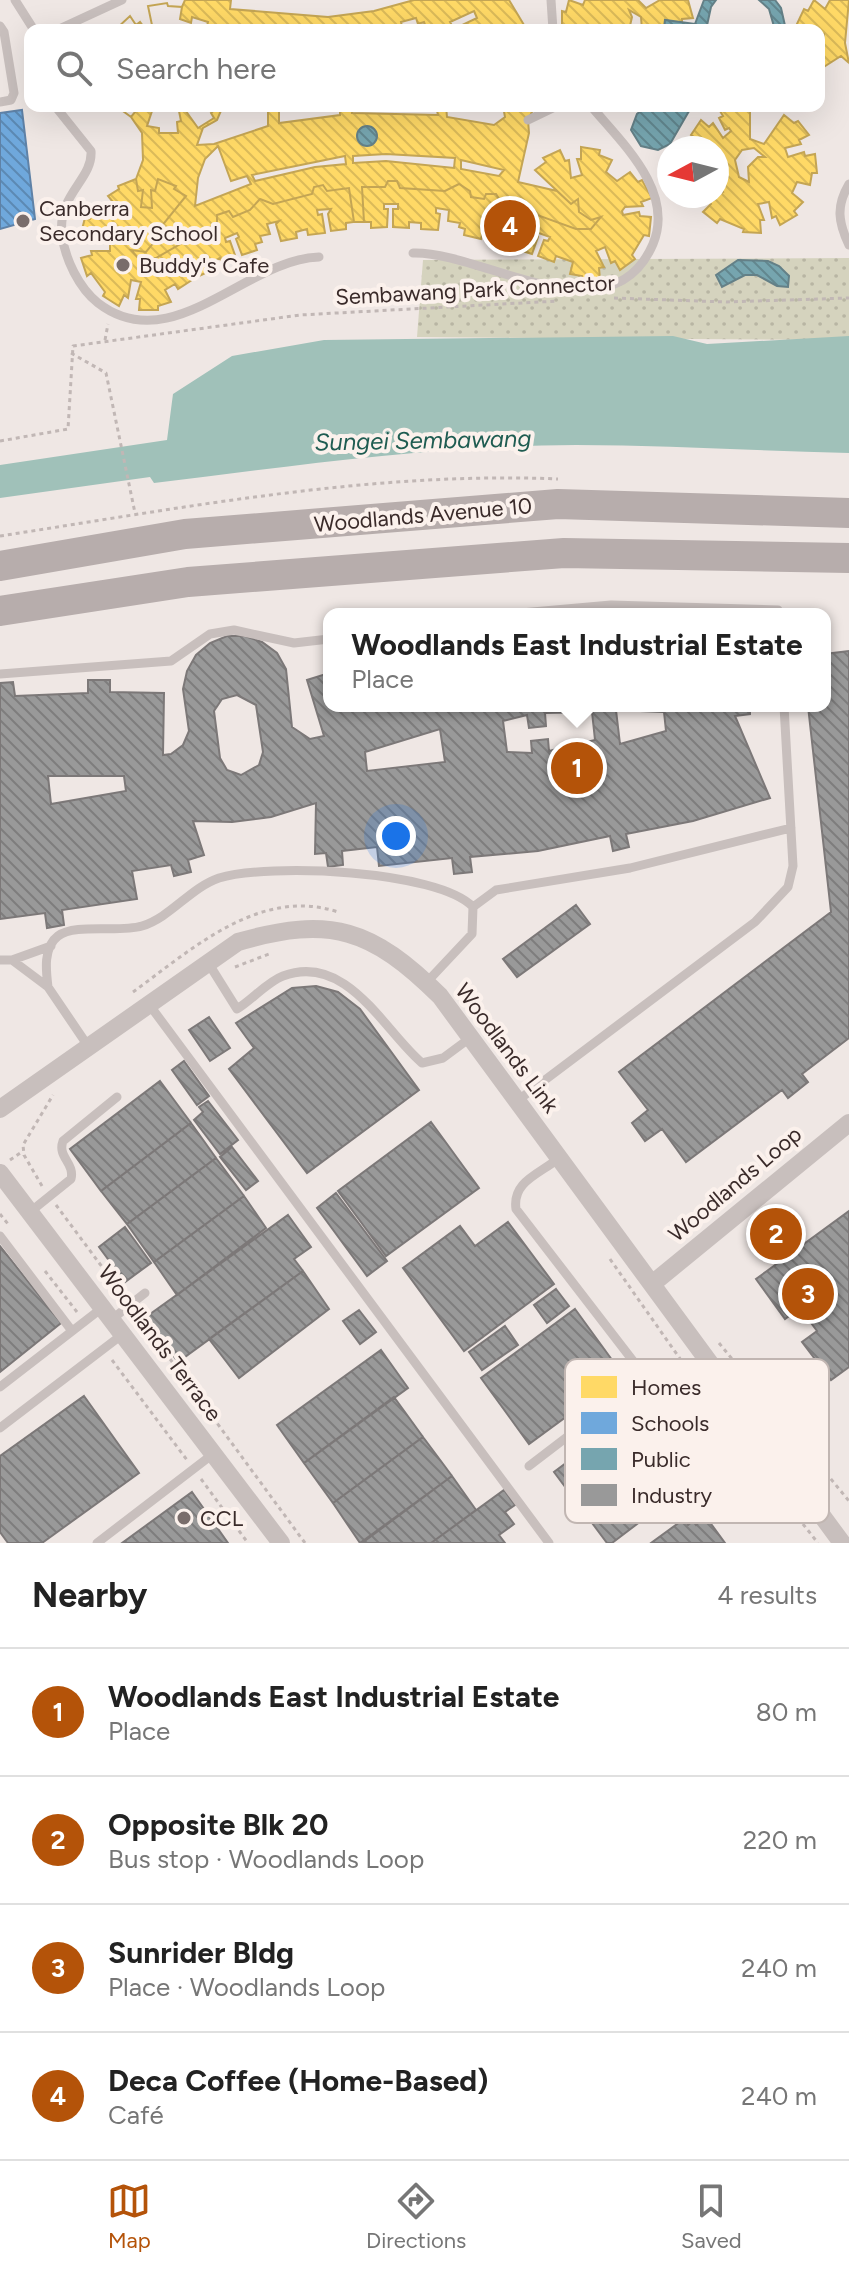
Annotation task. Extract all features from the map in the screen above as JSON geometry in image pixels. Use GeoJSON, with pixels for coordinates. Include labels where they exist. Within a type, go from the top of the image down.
{"type":"FeatureCollection","features":[{"type":"Feature","properties":{"kind":"main road","name":"Woodlands Avenue 10"},"geometry":{"type":"LineString","coordinates":[[0,566],[185,534],[558,504],[849,513]]}},
{"type":"Feature","properties":{"kind":"main road"},"geometry":{"type":"LineString","coordinates":[[0,611],[188,582],[564,553],[849,558]]}},
{"type":"Feature","properties":{"kind":"street","name":"Woodlands Link"},"geometry":{"type":"LineString","coordinates":[[0,1109],[148,1002],[212,969],[238,942],[265,934],[328,926],[368,940],[409,966],[426,983],[707,1359]]}},
{"type":"Feature","properties":{"kind":"street","name":"Woodlands Loop"},"geometry":{"type":"LineString","coordinates":[[652,1284],[849,1123]]}},
{"type":"Feature","properties":{"kind":"street","name":"Woodlands Terrace"},"geometry":{"type":"LineString","coordinates":[[0,1173],[281,1543]]}},
{"type":"Feature","properties":{"kind":"street","name":"Woodlands Link"},"geometry":{"type":"LineString","coordinates":[[827,1523],[842,1543]]}},
{"type":"Feature","properties":{"kind":"lane"},"geometry":{"type":"LineString","coordinates":[[15,0],[30,24]]}},
{"type":"Feature","properties":{"kind":"lane"},"geometry":{"type":"LineString","coordinates":[[72,24],[122,0]]}},
{"type":"Feature","properties":{"kind":"lane"},"geometry":{"type":"LineString","coordinates":[[551,0],[553,24]]}},
{"type":"Feature","properties":{"kind":"lane"},"geometry":{"type":"LineString","coordinates":[[0,26],[4,32],[14,93],[11,100],[0,102]]}},
{"type":"Feature","properties":{"kind":"lane"},"geometry":{"type":"LineString","coordinates":[[60,112],[86,141],[92,158],[66,199],[62,235],[69,260],[88,295],[111,313],[140,320],[161,319],[186,312],[294,261],[319,257]]}},
{"type":"Feature","properties":{"kind":"lane"},"geometry":{"type":"LineString","coordinates":[[528,120],[545,112]]}},
{"type":"Feature","properties":{"kind":"lane"},"geometry":{"type":"LineString","coordinates":[[413,253],[443,256],[569,290],[618,283],[637,269],[648,255],[657,233],[656,200],[642,168],[596,112]]}},
{"type":"Feature","properties":{"kind":"lane"},"geometry":{"type":"LineString","coordinates":[[849,184],[838,207],[840,227],[849,245]]}},
{"type":"Feature","properties":{"kind":"lane"},"geometry":{"type":"LineString","coordinates":[[577,608],[611,605],[711,608]]}},
{"type":"Feature","properties":{"kind":"lane"},"geometry":{"type":"LineString","coordinates":[[0,674],[171,661],[210,634],[234,630],[294,643],[323,640]]}},
{"type":"Feature","properties":{"kind":"lane"},"geometry":{"type":"LineString","coordinates":[[517,1101],[775,903],[788,887],[793,866],[784,712]]}},
{"type":"Feature","properties":{"kind":"lane"},"geometry":{"type":"LineString","coordinates":[[473,907],[496,890],[630,868],[791,828]]}},
{"type":"Feature","properties":{"kind":"lane"},"geometry":{"type":"LineString","coordinates":[[48,987],[46,967],[51,946],[55,938],[66,931],[126,930],[157,921],[214,880],[270,869],[307,870],[429,884],[462,896],[473,907],[472,934],[426,983]]}},
{"type":"Feature","properties":{"kind":"lane"},"geometry":{"type":"LineString","coordinates":[[0,960],[12,960],[51,946]]}},
{"type":"Feature","properties":{"kind":"lane"},"geometry":{"type":"LineString","coordinates":[[12,960],[48,987],[88,1046]]}},
{"type":"Feature","properties":{"kind":"lane"},"geometry":{"type":"LineString","coordinates":[[212,969],[239,1009],[283,976],[311,973],[358,991],[422,1063],[443,1058],[470,1038]]}},
{"type":"Feature","properties":{"kind":"lane"},"geometry":{"type":"LineString","coordinates":[[148,1002],[549,1543]]}},
{"type":"Feature","properties":{"kind":"lane"},"geometry":{"type":"LineString","coordinates":[[30,1212],[66,1187],[72,1174],[62,1154],[63,1141],[117,1097]]}},
{"type":"Feature","properties":{"kind":"lane"},"geometry":{"type":"LineString","coordinates":[[559,1158],[518,1187],[514,1196],[516,1209],[632,1359]]}},
{"type":"Feature","properties":{"kind":"lane"},"geometry":{"type":"LineString","coordinates":[[0,1236],[72,1331]]}},
{"type":"Feature","properties":{"kind":"lane"},"geometry":{"type":"LineString","coordinates":[[0,1428],[103,1349],[112,1320],[145,1293]]}},
{"type":"Feature","properties":{"kind":"lane"},"geometry":{"type":"LineString","coordinates":[[0,1387],[85,1321],[112,1320]]}},
{"type":"Feature","properties":{"kind":"lane"},"geometry":{"type":"LineString","coordinates":[[529,1466],[565,1438]]}},
{"type":"Feature","properties":{"kind":"lane"},"geometry":{"type":"LineString","coordinates":[[97,1543],[213,1454]]}},
{"type":"Feature","properties":{"kind":"path","name":"Sembawang Park Connector"},"geometry":{"type":"LineString","coordinates":[[607,299],[726,302],[849,298]]}},
{"type":"Feature","properties":{"kind":"path","name":"Sembawang Park Connector"},"geometry":{"type":"LineString","coordinates":[[71,353],[73,346],[300,315],[562,301]]}},
{"type":"Feature","properties":{"kind":"path"},"geometry":{"type":"LineString","coordinates":[[105,342],[111,313]]}},
{"type":"Feature","properties":{"kind":"path"},"geometry":{"type":"LineString","coordinates":[[0,441],[68,429],[71,353],[106,373],[136,515]]}},
{"type":"Feature","properties":{"kind":"path"},"geometry":{"type":"LineString","coordinates":[[0,536],[110,519]]}},
{"type":"Feature","properties":{"kind":"path"},"geometry":{"type":"LineString","coordinates":[[125,998],[228,925],[253,915],[302,909],[344,915]]}},
{"type":"Feature","properties":{"kind":"path"},"geometry":{"type":"LineString","coordinates":[[212,969],[279,951]]}},
{"type":"Feature","properties":{"kind":"path"},"geometry":{"type":"LineString","coordinates":[[58,1091],[47,1100],[23,1145],[34,1176],[305,1543]]}},
{"type":"Feature","properties":{"kind":"path"},"geometry":{"type":"LineString","coordinates":[[0,1214],[9,1226]]}},
{"type":"Feature","properties":{"kind":"path"},"geometry":{"type":"LineString","coordinates":[[601,1247],[680,1359]]}},
{"type":"Feature","properties":{"kind":"path"},"geometry":{"type":"LineString","coordinates":[[38,1262],[85,1321]]}},
{"type":"Feature","properties":{"kind":"path"},"geometry":{"type":"LineString","coordinates":[[709,1332],[731,1359]]}},
{"type":"Feature","properties":{"kind":"path"},"geometry":{"type":"LineString","coordinates":[[103,1349],[248,1543]]}},
{"type":"Feature","properties":{"kind":"path"},"geometry":{"type":"LineString","coordinates":[[829,1477],[849,1501]]}},
{"type":"Feature","properties":{"kind":"path"},"geometry":{"type":"LineString","coordinates":[[802,1523],[818,1543]]}},
{"type":"Feature","properties":{"kind":"shaded area"},"geometry":{"type":"Polygon","coordinates":[[[849,258],[849,340],[417,337],[423,260],[849,258]]]}},
{"type":"Feature","properties":{"kind":"water","name":"Sungei Sembawang"},"geometry":{"type":"Polygon","coordinates":[[[673,336],[707,344],[849,336],[849,453],[610,445],[523,446],[365,458],[154,483],[150,477],[0,498],[0,465],[167,440],[173,394],[232,356],[324,340],[673,336]]]}},
{"type":"Feature","properties":{"kind":"building: Homes"},"geometry":{"type":"Polygon","coordinates":[[[185,0],[231,0],[230,9],[328,17],[374,11],[414,0],[509,0],[523,24],[464,24],[477,18],[474,11],[451,24],[152,24],[148,6],[167,3],[168,6],[182,7],[185,0]]]}},
{"type":"Feature","properties":{"kind":"building: Homes"},"geometry":{"type":"Polygon","coordinates":[[[569,0],[583,5],[585,0],[638,0],[646,8],[660,0],[688,0],[693,18],[682,19],[682,24],[665,20],[665,24],[642,24],[641,17],[629,10],[630,24],[562,24],[562,11],[566,12],[569,0]]]}},
{"type":"Feature","properties":{"kind":"building: Homes"},"geometry":{"type":"Polygon","coordinates":[[[814,0],[825,9],[830,0],[849,0],[845,43],[849,63],[841,56],[825,66],[825,24],[797,24],[804,9],[808,11],[814,0]]]}},
{"type":"Feature","properties":{"kind":"building: Homes"},"geometry":{"type":"Polygon","coordinates":[[[167,3],[168,6],[182,7],[180,19],[191,23],[192,17],[208,24],[152,24],[148,6],[167,3]]]}},
{"type":"Feature","properties":{"kind":"building: Homes"},"geometry":{"type":"Polygon","coordinates":[[[130,16],[135,24],[121,24],[130,16]]]}},
{"type":"Feature","properties":{"kind":"building: Homes"},"geometry":{"type":"Polygon","coordinates":[[[130,16],[135,24],[121,24],[130,16]]]}},
{"type":"Feature","properties":{"kind":"building: Homes"},"geometry":{"type":"Polygon","coordinates":[[[416,18],[418,24],[402,24],[416,18]]]}},
{"type":"Feature","properties":{"kind":"building: Homes"},"geometry":{"type":"Polygon","coordinates":[[[124,112],[220,112],[217,120],[203,128],[197,145],[214,144],[268,126],[268,112],[279,112],[279,123],[340,115],[340,112],[438,115],[437,112],[447,112],[447,117],[494,125],[505,117],[504,112],[532,112],[518,182],[557,191],[571,204],[578,199],[579,212],[591,220],[601,217],[591,229],[576,229],[501,202],[496,194],[486,194],[484,199],[471,197],[470,191],[459,184],[445,191],[400,188],[397,181],[388,181],[385,187],[362,187],[364,222],[354,222],[349,188],[327,191],[323,185],[314,187],[312,194],[273,204],[260,199],[250,210],[233,217],[229,211],[217,215],[217,223],[156,258],[141,261],[131,250],[146,252],[155,241],[154,230],[157,232],[186,196],[174,189],[176,186],[158,179],[155,191],[151,190],[152,208],[141,207],[143,190],[138,191],[136,179],[143,160],[142,133],[124,112]],[[218,146],[205,159],[198,178],[195,206],[251,184],[247,176],[231,181],[218,146]],[[386,154],[353,156],[353,163],[386,161],[454,168],[455,158],[386,154]],[[345,156],[252,175],[255,181],[315,167],[346,164],[345,156]],[[461,160],[461,169],[499,176],[504,170],[461,160]]]}},
{"type":"Feature","properties":{"kind":"building: Homes"},"geometry":{"type":"Polygon","coordinates":[[[152,112],[179,112],[178,133],[159,133],[159,128],[147,126],[152,112]]]}},
{"type":"Feature","properties":{"kind":"building: Homes"},"geometry":{"type":"Polygon","coordinates":[[[187,112],[212,112],[214,118],[198,128],[187,112]]]}},
{"type":"Feature","properties":{"kind":"building: Homes"},"geometry":{"type":"Polygon","coordinates":[[[721,112],[750,112],[750,139],[764,144],[784,115],[794,123],[798,121],[809,135],[799,140],[801,144],[785,148],[788,157],[804,152],[805,156],[815,154],[817,173],[812,173],[810,185],[797,182],[792,193],[803,202],[794,211],[797,215],[780,225],[776,216],[772,218],[769,202],[758,204],[764,220],[760,220],[761,233],[743,232],[744,229],[720,219],[717,223],[703,212],[707,208],[729,208],[729,136],[725,136],[731,131],[729,128],[725,130],[719,118],[723,116],[721,112]],[[754,148],[742,150],[735,160],[739,177],[749,182],[748,167],[758,157],[765,157],[754,148]]]}},
{"type":"Feature","properties":{"kind":"building: Homes"},"geometry":{"type":"Polygon","coordinates":[[[701,120],[709,127],[713,123],[722,136],[691,135],[701,120]]]}},
{"type":"Feature","properties":{"kind":"building: Homes"},"geometry":{"type":"Polygon","coordinates":[[[581,147],[600,150],[599,155],[612,160],[606,172],[617,181],[630,172],[638,182],[642,180],[652,198],[641,202],[643,206],[625,207],[622,211],[623,215],[639,212],[640,216],[651,217],[649,236],[644,235],[632,255],[635,259],[620,270],[615,261],[611,263],[605,247],[596,251],[604,267],[599,268],[600,279],[582,280],[582,276],[570,274],[573,262],[556,256],[554,262],[538,256],[544,240],[548,241],[550,237],[536,232],[538,237],[532,254],[516,249],[518,243],[506,239],[504,245],[487,240],[497,219],[483,216],[482,220],[486,221],[481,239],[464,235],[465,229],[459,227],[460,223],[448,221],[449,210],[436,208],[436,213],[440,214],[438,230],[421,229],[421,223],[409,222],[409,228],[393,227],[393,209],[398,209],[398,204],[384,204],[384,209],[388,209],[387,227],[371,228],[371,222],[364,222],[362,187],[385,187],[388,181],[397,181],[400,188],[445,191],[459,184],[470,191],[471,197],[484,199],[486,194],[496,194],[501,202],[576,229],[591,229],[601,217],[591,220],[579,212],[578,199],[571,204],[535,170],[546,162],[543,158],[560,150],[565,161],[569,160],[571,178],[582,175],[577,159],[581,159],[581,147]]]}},
{"type":"Feature","properties":{"kind":"building: Homes"},"geometry":{"type":"Polygon","coordinates":[[[136,179],[138,191],[143,190],[141,207],[152,208],[151,190],[155,191],[158,179],[176,186],[174,189],[186,196],[157,232],[154,230],[155,241],[146,252],[131,250],[141,261],[156,258],[217,223],[217,215],[229,211],[233,217],[250,210],[260,199],[273,204],[312,194],[314,187],[323,185],[327,191],[349,188],[354,222],[346,223],[346,229],[331,231],[328,214],[331,209],[317,210],[318,215],[322,214],[325,233],[308,235],[307,229],[296,232],[297,238],[281,241],[276,224],[279,221],[267,224],[270,234],[260,236],[262,242],[255,244],[257,250],[242,255],[237,233],[225,238],[226,242],[230,241],[236,258],[222,264],[220,258],[209,264],[212,270],[197,277],[188,262],[189,256],[178,263],[183,264],[192,280],[178,289],[175,284],[165,290],[171,302],[158,306],[158,310],[139,310],[140,299],[136,299],[141,282],[131,280],[128,298],[124,295],[119,306],[103,296],[105,292],[91,273],[87,276],[81,258],[92,255],[91,251],[110,251],[110,242],[91,243],[91,239],[80,237],[85,218],[90,219],[96,208],[108,217],[117,207],[108,196],[119,189],[118,186],[136,179]]]}},
{"type":"Feature","properties":{"kind":"building: Schools"},"geometry":{"type":"Polygon","coordinates":[[[22,110],[35,219],[0,229],[0,113],[22,110]]]}},
{"type":"Feature","properties":{"kind":"building: Public"},"geometry":{"type":"Polygon","coordinates":[[[704,0],[716,0],[707,24],[695,24],[704,0]]]}},
{"type":"Feature","properties":{"kind":"building: Public"},"geometry":{"type":"Polygon","coordinates":[[[759,0],[775,0],[781,8],[785,24],[773,24],[769,9],[759,0]]]}},
{"type":"Feature","properties":{"kind":"building: Public"},"geometry":{"type":"Polygon","coordinates":[[[665,20],[695,24],[665,24],[665,20]]]}},
{"type":"Feature","properties":{"kind":"building: Public"},"geometry":{"type":"Polygon","coordinates":[[[640,112],[688,112],[675,136],[657,136],[657,150],[641,146],[631,130],[640,112]]]}},
{"type":"Feature","properties":{"kind":"building: Public"},"geometry":{"type":"Polygon","coordinates":[[[367,126],[374,129],[377,136],[374,143],[367,146],[360,143],[357,136],[360,129],[367,126]]]}},
{"type":"Feature","properties":{"kind":"building: Public"},"geometry":{"type":"Polygon","coordinates":[[[738,260],[768,261],[779,266],[789,276],[788,287],[777,286],[757,275],[745,275],[722,287],[716,275],[738,260]]]}},
{"type":"Feature","properties":{"kind":"building: Industry"},"geometry":{"type":"Polygon","coordinates":[[[227,636],[245,636],[262,642],[277,653],[286,669],[292,727],[310,739],[324,736],[307,680],[323,675],[323,712],[592,712],[616,712],[620,744],[666,731],[664,712],[750,712],[735,716],[770,798],[693,821],[626,834],[629,847],[613,851],[610,836],[538,851],[470,857],[472,872],[454,874],[452,858],[379,866],[377,847],[342,851],[343,865],[328,867],[326,853],[315,854],[316,803],[271,817],[232,822],[193,821],[204,855],[188,860],[191,872],[174,876],[171,865],[132,871],[137,899],[62,910],[64,925],[47,928],[45,913],[0,919],[0,683],[13,682],[15,696],[88,693],[88,680],[110,680],[110,692],[164,693],[163,755],[171,754],[183,745],[189,731],[183,689],[187,671],[196,655],[210,643],[227,636]],[[237,695],[222,699],[214,711],[220,758],[227,770],[241,775],[259,765],[263,752],[256,705],[237,695]],[[592,712],[545,713],[546,726],[529,728],[527,715],[503,721],[507,752],[532,753],[531,741],[548,739],[549,751],[595,740],[592,712]],[[440,729],[365,752],[367,771],[445,762],[440,729]],[[48,776],[51,804],[126,791],[124,776],[48,776]]]}},
{"type":"Feature","properties":{"kind":"building: Industry"},"geometry":{"type":"Polygon","coordinates":[[[849,651],[849,1038],[802,1074],[808,1082],[788,1098],[782,1090],[686,1162],[662,1129],[645,1141],[632,1123],[648,1110],[619,1072],[831,912],[809,712],[831,712],[831,653],[849,651]]]}},
{"type":"Feature","properties":{"kind":"building: Industry"},"geometry":{"type":"Polygon","coordinates":[[[576,905],[590,924],[517,977],[503,959],[576,905]]]}},
{"type":"Feature","properties":{"kind":"building: Industry"},"geometry":{"type":"Polygon","coordinates":[[[316,986],[338,992],[360,1009],[419,1090],[307,1173],[229,1069],[254,1048],[236,1023],[292,988],[316,986]]]}},
{"type":"Feature","properties":{"kind":"building: Industry"},"geometry":{"type":"Polygon","coordinates":[[[209,1017],[230,1048],[210,1061],[189,1030],[209,1017]]]}},
{"type":"Feature","properties":{"kind":"building: Industry"},"geometry":{"type":"Polygon","coordinates":[[[184,1061],[209,1096],[197,1105],[172,1070],[184,1061]]]}},
{"type":"Feature","properties":{"kind":"building: Industry"},"geometry":{"type":"Polygon","coordinates":[[[160,1081],[191,1123],[101,1191],[70,1149],[160,1081]]]}},
{"type":"Feature","properties":{"kind":"building: Industry"},"geometry":{"type":"Polygon","coordinates":[[[208,1101],[238,1140],[220,1154],[194,1120],[203,1112],[199,1107],[208,1101]]]}},
{"type":"Feature","properties":{"kind":"building: Industry"},"geometry":{"type":"Polygon","coordinates":[[[431,1122],[479,1188],[386,1256],[338,1191],[431,1122]]]}},
{"type":"Feature","properties":{"kind":"building: Industry"},"geometry":{"type":"Polygon","coordinates":[[[191,1123],[216,1158],[127,1224],[101,1191],[191,1123]]]}},
{"type":"Feature","properties":{"kind":"building: Industry"},"geometry":{"type":"Polygon","coordinates":[[[232,1147],[258,1181],[246,1190],[220,1157],[232,1147]]]}},
{"type":"Feature","properties":{"kind":"building: Industry"},"geometry":{"type":"Polygon","coordinates":[[[216,1158],[244,1196],[154,1262],[127,1224],[216,1158]]]}},
{"type":"Feature","properties":{"kind":"building: Industry"},"geometry":{"type":"Polygon","coordinates":[[[336,1193],[387,1261],[367,1276],[317,1208],[336,1193]]]}},
{"type":"Feature","properties":{"kind":"building: Industry"},"geometry":{"type":"Polygon","coordinates":[[[244,1196],[266,1228],[177,1295],[154,1262],[244,1196]]]}},
{"type":"Feature","properties":{"kind":"building: Industry"},"geometry":{"type":"Polygon","coordinates":[[[849,1211],[849,1367],[831,1380],[829,1359],[815,1359],[802,1342],[817,1331],[800,1308],[785,1319],[756,1279],[849,1211]]]}},
{"type":"Feature","properties":{"kind":"building: Industry"},"geometry":{"type":"Polygon","coordinates":[[[288,1215],[311,1247],[294,1259],[303,1271],[178,1362],[146,1317],[288,1215]]]}},
{"type":"Feature","properties":{"kind":"building: Industry"},"geometry":{"type":"Polygon","coordinates":[[[508,1222],[554,1284],[464,1351],[403,1268],[460,1226],[475,1246],[508,1222]]]}},
{"type":"Feature","properties":{"kind":"building: Industry"},"geometry":{"type":"Polygon","coordinates":[[[125,1227],[151,1263],[125,1282],[99,1247],[125,1227]]]}},
{"type":"Feature","properties":{"kind":"building: Industry"},"geometry":{"type":"Polygon","coordinates":[[[0,1246],[61,1323],[0,1372],[0,1246]]]}},
{"type":"Feature","properties":{"kind":"building: Industry"},"geometry":{"type":"Polygon","coordinates":[[[303,1271],[329,1309],[239,1378],[209,1339],[303,1271]]]}},
{"type":"Feature","properties":{"kind":"building: Industry"},"geometry":{"type":"Polygon","coordinates":[[[556,1289],[569,1306],[547,1323],[534,1305],[556,1289]]]}},
{"type":"Feature","properties":{"kind":"building: Industry"},"geometry":{"type":"Polygon","coordinates":[[[575,1309],[611,1359],[565,1359],[565,1418],[529,1444],[481,1378],[575,1309]]]}},
{"type":"Feature","properties":{"kind":"building: Industry"},"geometry":{"type":"Polygon","coordinates":[[[359,1310],[376,1332],[360,1344],[343,1321],[359,1310]]]}},
{"type":"Feature","properties":{"kind":"building: Industry"},"geometry":{"type":"Polygon","coordinates":[[[505,1326],[518,1345],[482,1370],[469,1352],[505,1326]]]}},
{"type":"Feature","properties":{"kind":"building: Industry"},"geometry":{"type":"Polygon","coordinates":[[[381,1350],[408,1388],[304,1463],[277,1425],[381,1350]]]}},
{"type":"Feature","properties":{"kind":"building: Industry"},"geometry":{"type":"Polygon","coordinates":[[[84,1396],[139,1473],[42,1543],[8,1543],[0,1532],[0,1456],[84,1396]]]}},
{"type":"Feature","properties":{"kind":"building: Industry"},"geometry":{"type":"Polygon","coordinates":[[[394,1397],[423,1437],[333,1503],[304,1463],[394,1397]]]}},
{"type":"Feature","properties":{"kind":"building: Industry"},"geometry":{"type":"Polygon","coordinates":[[[423,1437],[452,1476],[360,1543],[333,1503],[423,1437]]]}},
{"type":"Feature","properties":{"kind":"building: Industry"},"geometry":{"type":"Polygon","coordinates":[[[565,1464],[565,1487],[554,1472],[565,1464]]]}},
{"type":"Feature","properties":{"kind":"building: Industry"},"geometry":{"type":"Polygon","coordinates":[[[452,1476],[476,1510],[431,1543],[362,1543],[452,1476]]]}},
{"type":"Feature","properties":{"kind":"building: Industry"},"geometry":{"type":"Polygon","coordinates":[[[504,1490],[515,1505],[505,1512],[514,1524],[499,1535],[505,1543],[431,1543],[504,1490]]]}},
{"type":"Feature","properties":{"kind":"building: Industry","name":"CCL"},"geometry":{"type":"Polygon","coordinates":[[[192,1492],[228,1543],[122,1543],[192,1492]]]}},
{"type":"Feature","properties":{"kind":"building: Industry"},"geometry":{"type":"Polygon","coordinates":[[[592,1523],[638,1523],[612,1543],[607,1543],[592,1523]]]}},
{"type":"Feature","properties":{"kind":"building: Industry"},"geometry":{"type":"Polygon","coordinates":[[[678,1523],[710,1523],[725,1543],[651,1543],[678,1523]]]}},
{"type":"Feature","properties":{"kind":"place","name":"Canberra Secondary School"},"geometry":{"type":"Point","coordinates":[23,221]}},
{"type":"Feature","properties":{"kind":"place","name":"Deca Coffee (Home-Based)"},"geometry":{"type":"Point","coordinates":[510,226]}},
{"type":"Feature","properties":{"kind":"place","name":"Buddy's Cafe"},"geometry":{"type":"Point","coordinates":[123,265]}},
{"type":"Feature","properties":{"kind":"place","name":"Woodlands East Industrial Estate"},"geometry":{"type":"Point","coordinates":[577,768]}},
{"type":"Feature","properties":{"kind":"place","name":"Opposite Blk 20"},"geometry":{"type":"Point","coordinates":[776,1234]}},
{"type":"Feature","properties":{"kind":"place","name":"Sunrider Bldg"},"geometry":{"type":"Point","coordinates":[808,1294]}},
{"type":"Feature","properties":{"kind":"place","name":"CCL"},"geometry":{"type":"Point","coordinates":[184,1518]}}]}
